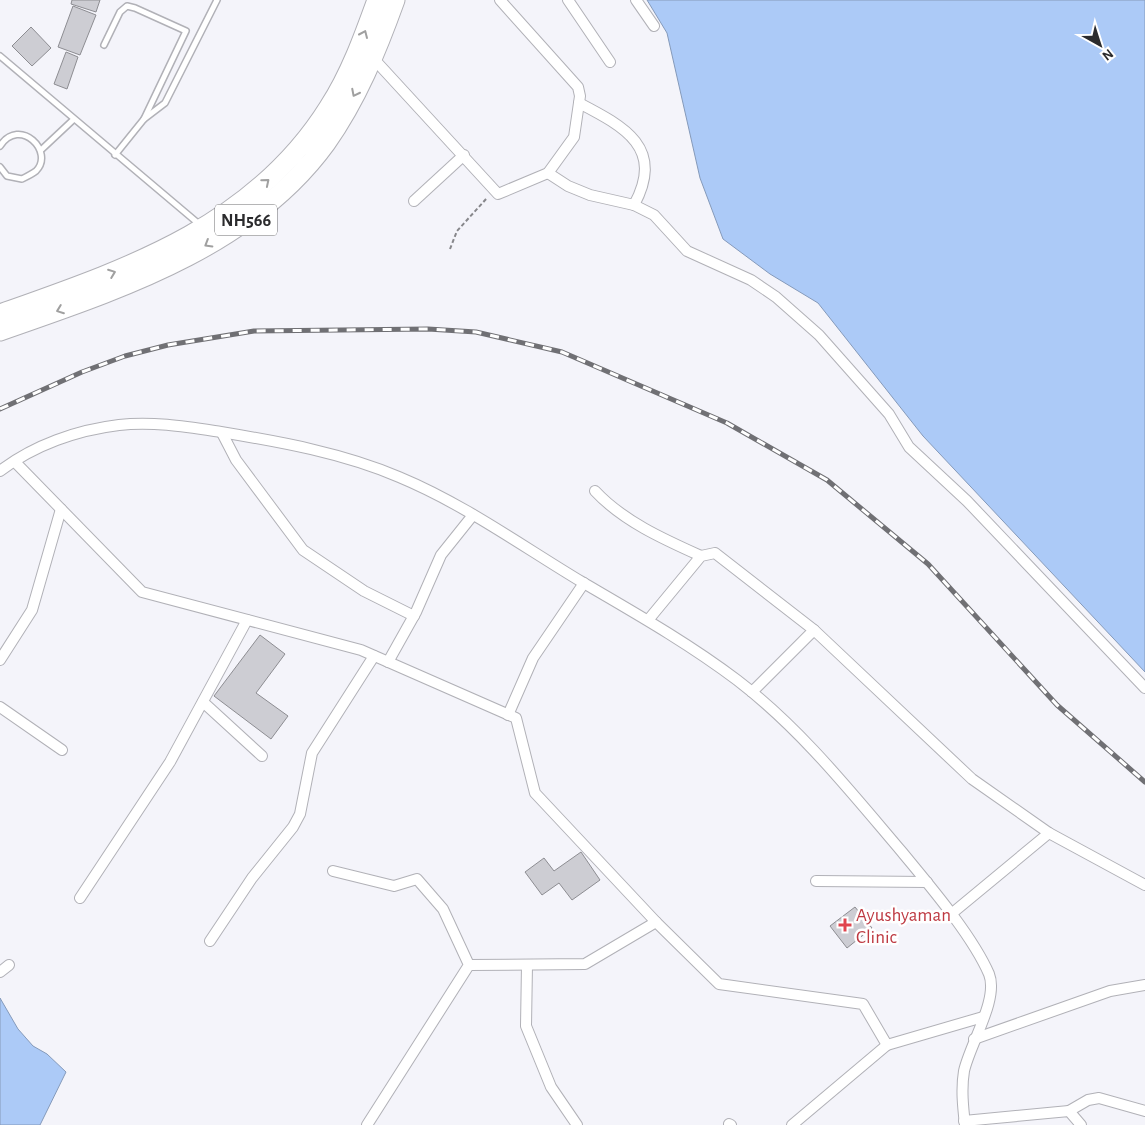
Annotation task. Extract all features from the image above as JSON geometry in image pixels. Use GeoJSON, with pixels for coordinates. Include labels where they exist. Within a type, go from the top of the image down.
{"type":"FeatureCollection","features":[{"type":"Feature","properties":{"kind":"highway","name":"NH566"},"geometry":{"type":"LineString","coordinates":[[0,314],[114,273],[156,255],[237,206],[282,168],[306,140],[334,98],[377,0]]}},
{"type":"Feature","properties":{"kind":"highway","name":"NH566"},"geometry":{"type":"LineString","coordinates":[[0,331],[114,289],[168,266],[210,243],[267,205],[288,187],[326,143],[344,115],[373,58],[395,0]]}},
{"type":"Feature","properties":{"kind":"street"},"geometry":{"type":"LineString","coordinates":[[373,58],[498,194],[548,174],[574,137],[579,103],[578,87],[500,0]]}},
{"type":"Feature","properties":{"kind":"street"},"geometry":{"type":"LineString","coordinates":[[568,0],[610,62]]}},
{"type":"Feature","properties":{"kind":"street"},"geometry":{"type":"LineString","coordinates":[[636,0],[654,26]]}},
{"type":"Feature","properties":{"kind":"street"},"geometry":{"type":"LineString","coordinates":[[579,103],[626,130],[639,146],[645,167],[644,186],[634,206]]}},
{"type":"Feature","properties":{"kind":"street"},"geometry":{"type":"LineString","coordinates":[[414,201],[464,155]]}},
{"type":"Feature","properties":{"kind":"street"},"geometry":{"type":"LineString","coordinates":[[548,174],[568,186],[590,195],[634,206],[654,215],[687,251],[751,280],[776,297],[813,329],[889,414],[909,447],[967,501],[1145,688]]}},
{"type":"Feature","properties":{"kind":"street"},"geometry":{"type":"LineString","coordinates":[[0,471],[60,438],[120,425],[171,424],[295,444],[397,476],[473,515],[584,583],[649,619],[752,692],[806,740],[928,882],[974,947],[990,977],[992,995],[982,1017],[964,1072],[962,1103],[964,1123],[1069,1111],[1088,1100],[1099,1098],[1145,1111]]}},
{"type":"Feature","properties":{"kind":"street"},"geometry":{"type":"LineString","coordinates":[[222,432],[236,460],[303,550],[364,591],[414,616]]}},
{"type":"Feature","properties":{"kind":"street"},"geometry":{"type":"LineString","coordinates":[[15,462],[142,592],[361,650],[516,718],[535,793],[656,922],[718,984],[864,1004],[887,1045]]}},
{"type":"Feature","properties":{"kind":"street"},"geometry":{"type":"LineString","coordinates":[[595,491],[610,507],[667,541],[701,556],[715,553],[814,630],[972,779],[1049,833],[1145,885]]}},
{"type":"Feature","properties":{"kind":"street"},"geometry":{"type":"LineString","coordinates":[[0,660],[32,610],[61,509]]}},
{"type":"Feature","properties":{"kind":"street"},"geometry":{"type":"LineString","coordinates":[[388,662],[414,616],[441,555],[473,515]]}},
{"type":"Feature","properties":{"kind":"street"},"geometry":{"type":"LineString","coordinates":[[649,619],[701,556]]}},
{"type":"Feature","properties":{"kind":"street"},"geometry":{"type":"LineString","coordinates":[[508,715],[533,658],[584,583]]}},
{"type":"Feature","properties":{"kind":"street"},"geometry":{"type":"LineString","coordinates":[[80,898],[170,762],[247,620]]}},
{"type":"Feature","properties":{"kind":"street"},"geometry":{"type":"LineString","coordinates":[[752,692],[814,630]]}},
{"type":"Feature","properties":{"kind":"street"},"geometry":{"type":"LineString","coordinates":[[210,942],[252,878],[293,827],[300,814],[312,753],[374,656]]}},
{"type":"Feature","properties":{"kind":"street"},"geometry":{"type":"LineString","coordinates":[[204,702],[262,756]]}},
{"type":"Feature","properties":{"kind":"street"},"geometry":{"type":"LineString","coordinates":[[0,707],[62,750]]}},
{"type":"Feature","properties":{"kind":"street"},"geometry":{"type":"LineString","coordinates":[[950,914],[1049,833]]}},
{"type":"Feature","properties":{"kind":"street"},"geometry":{"type":"LineString","coordinates":[[333,871],[394,886],[417,879],[443,909],[469,965]]}},
{"type":"Feature","properties":{"kind":"street"},"geometry":{"type":"LineString","coordinates":[[816,881],[928,882]]}},
{"type":"Feature","properties":{"kind":"street"},"geometry":{"type":"LineString","coordinates":[[469,965],[585,964],[656,922]]}},
{"type":"Feature","properties":{"kind":"street"},"geometry":{"type":"LineString","coordinates":[[527,964],[526,1026],[551,1087],[577,1125]]}},
{"type":"Feature","properties":{"kind":"street"},"geometry":{"type":"LineString","coordinates":[[0,972],[9,965]]}},
{"type":"Feature","properties":{"kind":"street"},"geometry":{"type":"LineString","coordinates":[[368,1125],[469,965]]}},
{"type":"Feature","properties":{"kind":"street"},"geometry":{"type":"LineString","coordinates":[[974,1039],[1110,991],[1145,985]]}},
{"type":"Feature","properties":{"kind":"street"},"geometry":{"type":"LineString","coordinates":[[792,1125],[887,1045],[982,1017]]}},
{"type":"Feature","properties":{"kind":"street"},"geometry":{"type":"LineString","coordinates":[[1069,1111],[1081,1125]]}},
{"type":"Feature","properties":{"kind":"lane"},"geometry":{"type":"LineString","coordinates":[[144,119],[165,104],[217,0]]}},
{"type":"Feature","properties":{"kind":"lane"},"geometry":{"type":"LineString","coordinates":[[104,45],[120,12],[126,6],[135,8],[198,36]]}},
{"type":"Feature","properties":{"kind":"lane"},"geometry":{"type":"LineString","coordinates":[[116,155],[144,119],[186,31]]}},
{"type":"Feature","properties":{"kind":"lane"},"geometry":{"type":"LineString","coordinates":[[0,56],[73,120],[203,228]]}},
{"type":"Feature","properties":{"kind":"lane"},"geometry":{"type":"LineString","coordinates":[[40,150],[73,120]]}},
{"type":"Feature","properties":{"kind":"lane"},"geometry":{"type":"LineString","coordinates":[[0,146],[5,138],[12,135],[26,135],[32,138],[40,150],[40,165],[35,172],[22,179],[7,176],[0,168]]}},
{"type":"Feature","properties":{"kind":"path"},"geometry":{"type":"LineString","coordinates":[[450,249],[457,231],[490,195],[498,194]]}},
{"type":"Feature","properties":{"kind":"water"},"geometry":{"type":"Polygon","coordinates":[[[647,0],[1145,0],[1145,672],[923,436],[818,303],[770,274],[723,239],[700,178],[667,33],[647,0]]]}},
{"type":"Feature","properties":{"kind":"water"},"geometry":{"type":"Polygon","coordinates":[[[0,998],[18,1029],[33,1046],[47,1054],[66,1072],[40,1125],[0,1125],[0,998]]]}},
{"type":"Feature","properties":{"kind":"building"},"geometry":{"type":"Polygon","coordinates":[[[72,0],[100,0],[96,12],[71,4],[72,0]]]}},
{"type":"Feature","properties":{"kind":"building"},"geometry":{"type":"Polygon","coordinates":[[[73,6],[96,15],[80,55],[58,47],[73,6]]]}},
{"type":"Feature","properties":{"kind":"building"},"geometry":{"type":"Polygon","coordinates":[[[31,27],[51,48],[32,66],[12,46],[31,27]]]}},
{"type":"Feature","properties":{"kind":"building"},"geometry":{"type":"Polygon","coordinates":[[[66,52],[78,57],[67,89],[54,84],[66,52]]]}},
{"type":"Feature","properties":{"kind":"building"},"geometry":{"type":"Polygon","coordinates":[[[260,635],[285,654],[256,693],[288,716],[271,739],[214,696],[260,635]]]}},
{"type":"Feature","properties":{"kind":"building"},"geometry":{"type":"Polygon","coordinates":[[[581,852],[600,880],[572,900],[559,883],[542,895],[525,872],[544,858],[554,871],[581,852]]]}},
{"type":"Feature","properties":{"kind":"building"},"geometry":{"type":"Polygon","coordinates":[[[855,907],[872,928],[847,948],[830,926],[855,907]]]}},
{"type":"Feature","properties":{"kind":"railway"},"geometry":{"type":"LineString","coordinates":[[0,409],[82,372],[125,356],[168,345],[254,331],[428,329],[476,332],[562,352],[727,423],[827,480],[928,564],[1057,705],[1145,782]]}},
{"type":"Feature","properties":{"kind":"place","name":"Ayushyaman Clinic"},"geometry":{"type":"Point","coordinates":[845,925]}}]}
